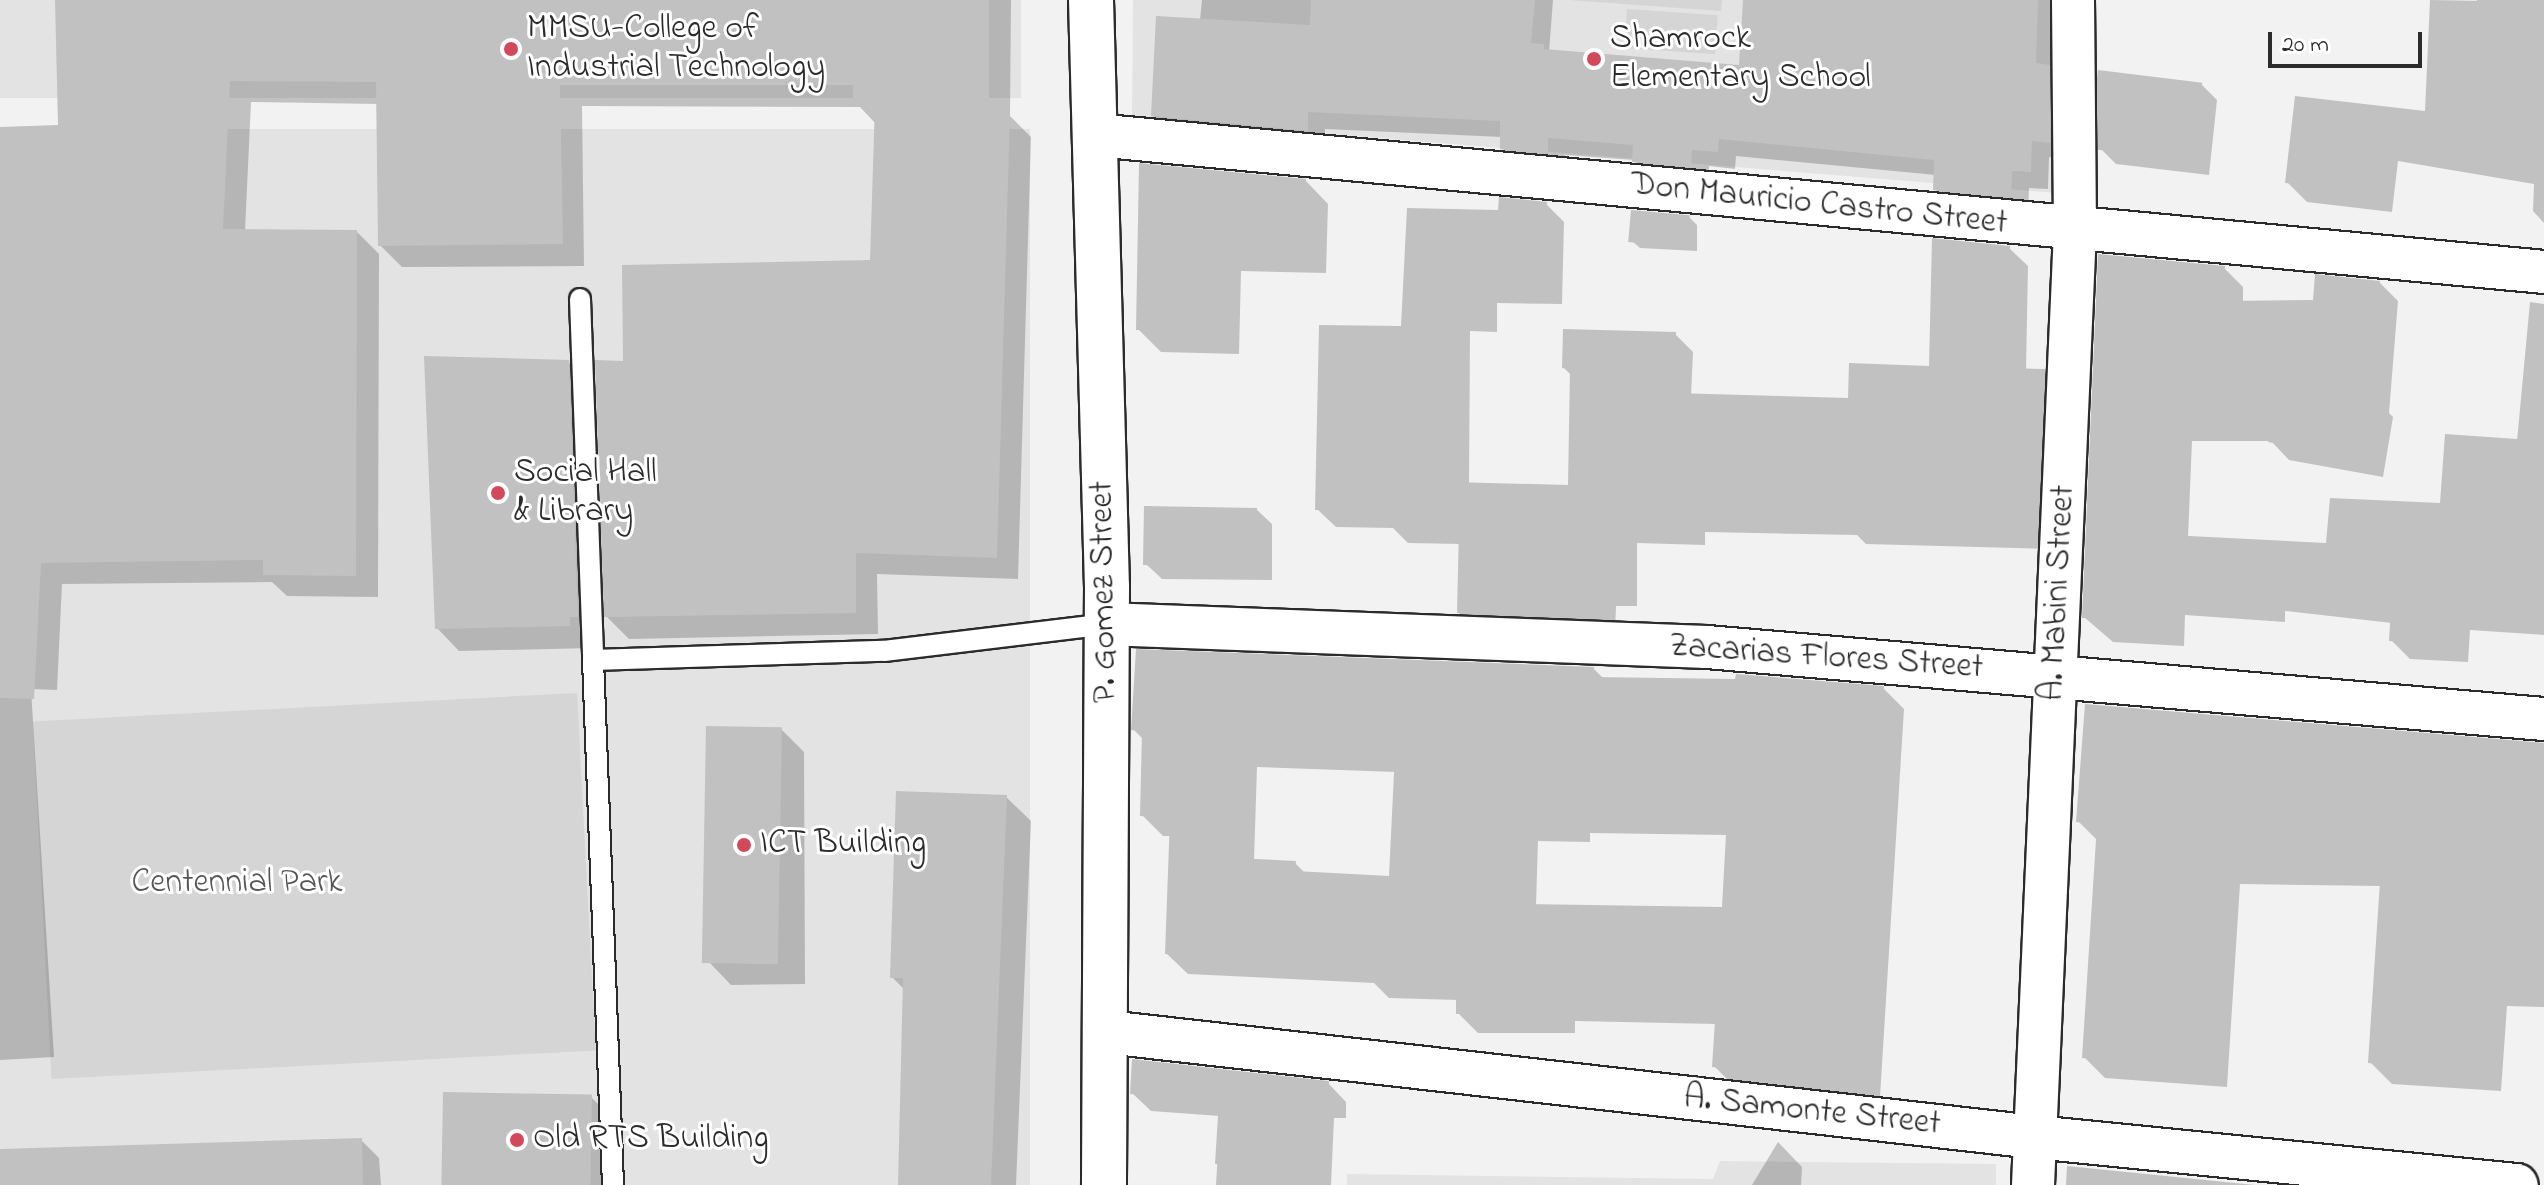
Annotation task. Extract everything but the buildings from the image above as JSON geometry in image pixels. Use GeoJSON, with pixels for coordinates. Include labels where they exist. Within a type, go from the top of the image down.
{"type":"FeatureCollection","features":[{"type":"Feature","properties":{"kind":"main road","name":"P. Gomez Street"},"geometry":{"type":"LineString","coordinates":[[1091,0],[1106,624],[1107,1032],[1104,1185]]}},
{"type":"Feature","properties":{"kind":"street","name":"A. Mabini Street"},"geometry":{"type":"LineString","coordinates":[[2033,1185],[2075,229],[2073,0]]}},
{"type":"Feature","properties":{"kind":"street","name":"Don Mauricio Castro Street"},"geometry":{"type":"LineString","coordinates":[[1095,135],[2544,272]]}},
{"type":"Feature","properties":{"kind":"street","name":"Zacarias Flores Street"},"geometry":{"type":"LineString","coordinates":[[1106,624],[1707,647],[2544,719]]}},
{"type":"Feature","properties":{"kind":"street","name":"A. Samonte Street"},"geometry":{"type":"LineString","coordinates":[[1107,1032],[2035,1137],[2517,1185]]}},
{"type":"Feature","properties":{"kind":"lane"},"geometry":{"type":"LineString","coordinates":[[580,299],[613,1185]]}},
{"type":"Feature","properties":{"kind":"lane"},"geometry":{"type":"LineString","coordinates":[[593,660],[884,651],[1106,624]]}},
{"type":"Feature","properties":{"kind":"shaded area","name":"MMSU-College of Industrial Technology"},"geometry":{"type":"Polygon","coordinates":[[[0,0],[1021,0],[1021,98],[0,98],[0,0]]]}},
{"type":"Feature","properties":{"kind":"shaded area","name":"Shamrock Elementary School"},"geometry":{"type":"Polygon","coordinates":[[[1133,0],[2055,0],[2057,193],[1132,118],[1133,0]]]}},
{"type":"Feature","properties":{"kind":"shaded area"},"geometry":{"type":"Polygon","coordinates":[[[0,129],[1030,129],[1030,1185],[0,1185],[0,129]]]}},
{"type":"Feature","properties":{"kind":"shaded area"},"geometry":{"type":"Polygon","coordinates":[[[1720,1161],[1996,1164],[1996,1185],[1347,1185],[1347,1174],[1713,1179],[1720,1161]]]}},
{"type":"Feature","properties":{"kind":"green space"},"geometry":{"type":"Polygon","coordinates":[[[1568,0],[1722,0],[1721,11],[1568,0]]]}},
{"type":"Feature","properties":{"kind":"green space"},"geometry":{"type":"Polygon","coordinates":[[[1627,9],[1718,15],[1715,54],[1624,48],[1627,9]]]}},
{"type":"Feature","properties":{"kind":"green space","name":"Centennial Park"},"geometry":{"type":"Polygon","coordinates":[[[577,693],[596,1051],[51,1079],[33,722],[577,693]]]}},
{"type":"Feature","properties":{"kind":"place","name":"MMSU-College of Industrial Technology"},"geometry":{"type":"Point","coordinates":[511,49]}},
{"type":"Feature","properties":{"kind":"place","name":"Shamrock Elementary School"},"geometry":{"type":"Point","coordinates":[1594,59]}},
{"type":"Feature","properties":{"kind":"place","name":"Social Hall & Library"},"geometry":{"type":"Point","coordinates":[498,493]}},
{"type":"Feature","properties":{"kind":"place","name":"ICT Building"},"geometry":{"type":"Point","coordinates":[744,845]}},
{"type":"Feature","properties":{"kind":"place","name":"Old RTS Building"},"geometry":{"type":"Point","coordinates":[517,1140]}}]}
